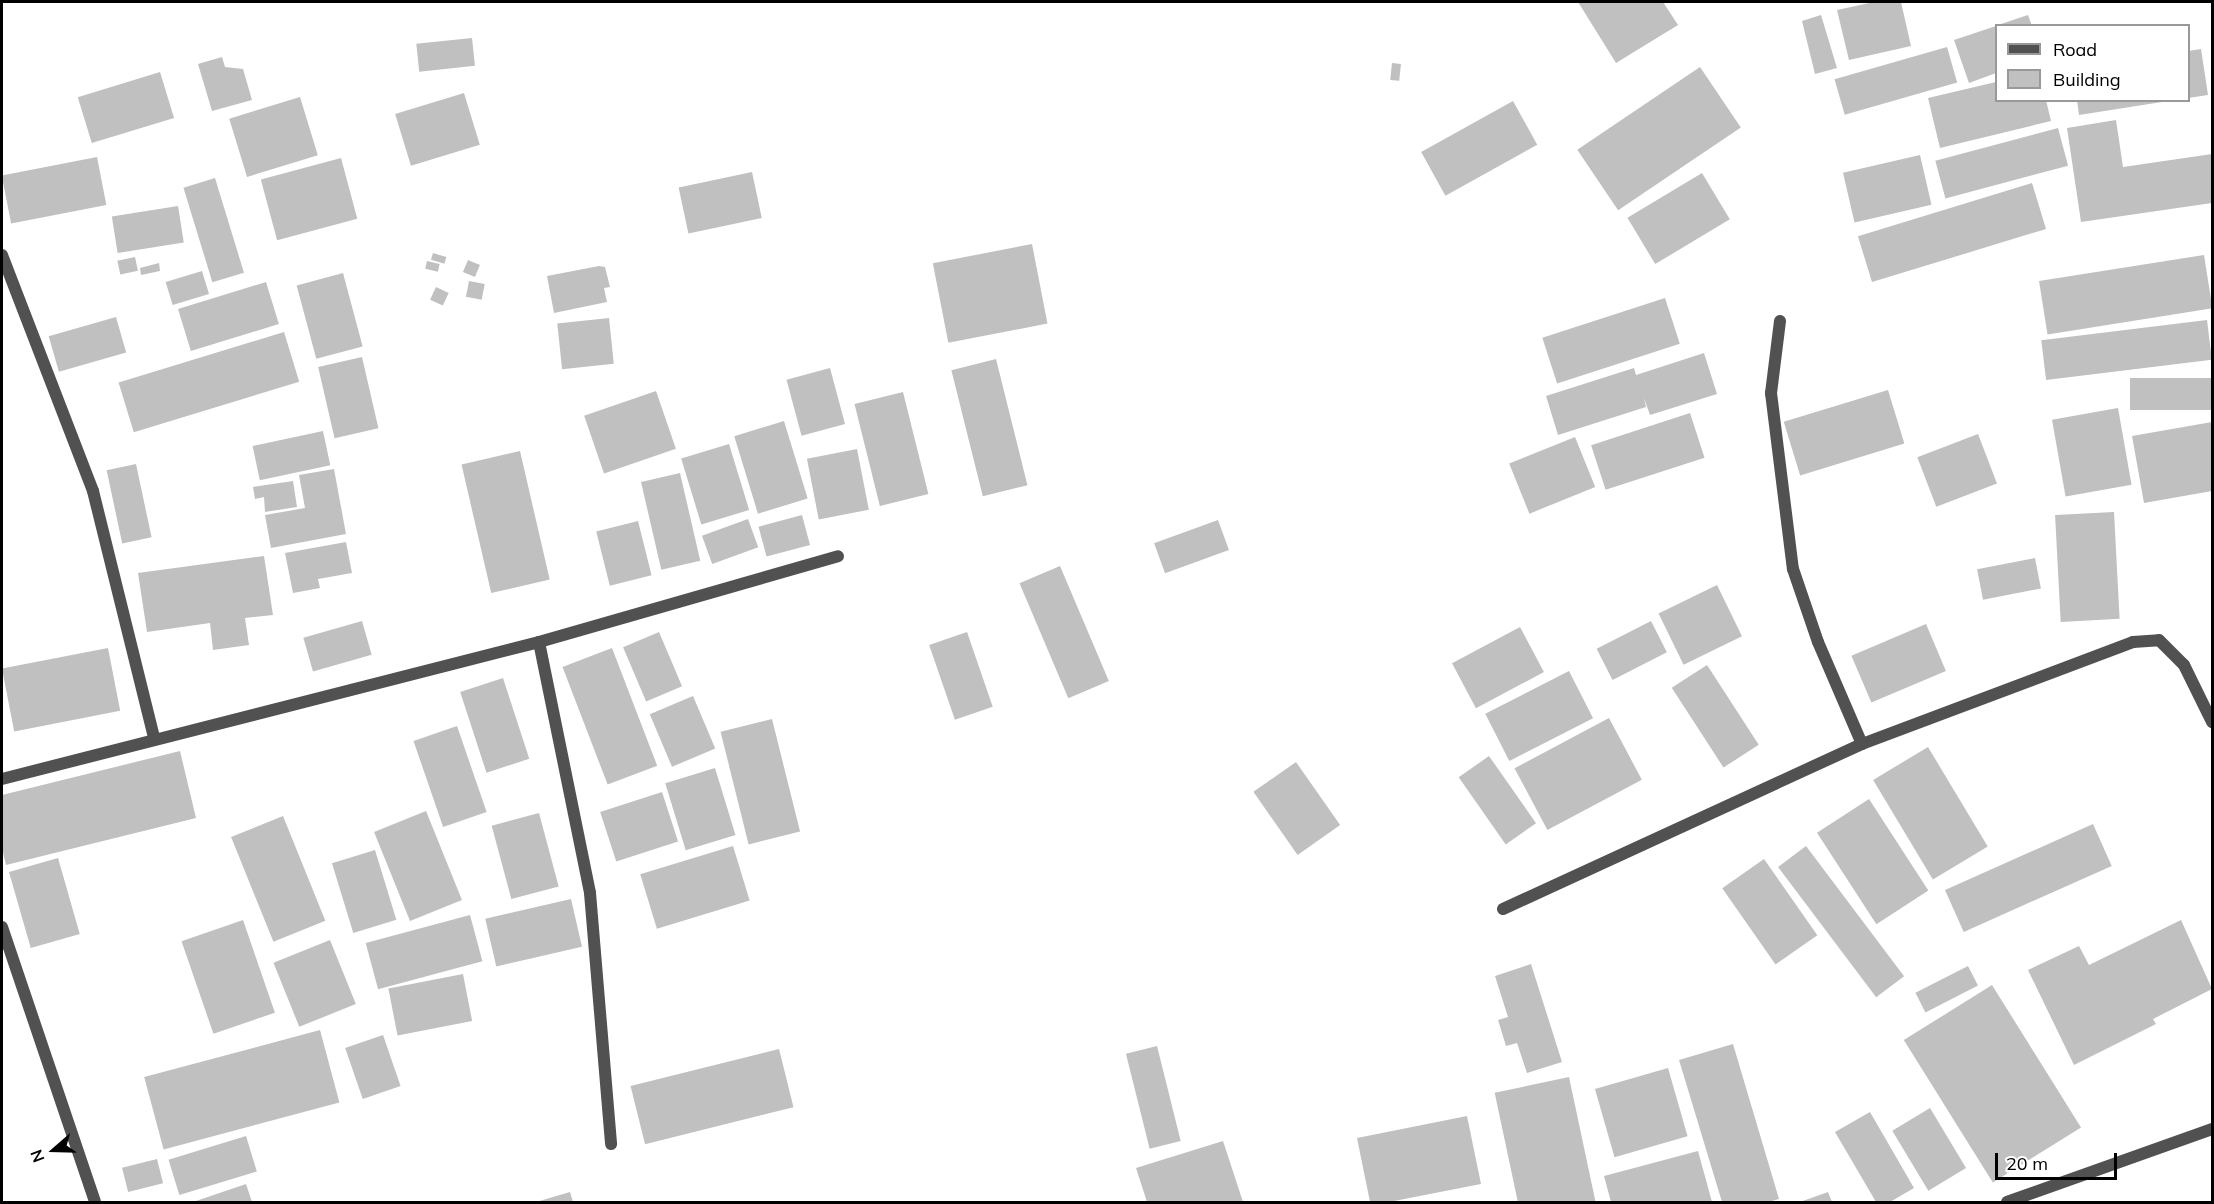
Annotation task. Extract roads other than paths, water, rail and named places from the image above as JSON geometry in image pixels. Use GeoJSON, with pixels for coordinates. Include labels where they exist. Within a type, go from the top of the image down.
{"type":"FeatureCollection","features":[{"type":"Feature","properties":{"kind":"street"},"geometry":{"type":"LineString","coordinates":[[2,255],[93,491],[154,738]]}},
{"type":"Feature","properties":{"kind":"street"},"geometry":{"type":"LineString","coordinates":[[1780,321],[1771,393],[1793,569],[1818,642],[1862,744]]}},
{"type":"Feature","properties":{"kind":"street"},"geometry":{"type":"LineString","coordinates":[[2,779],[154,738],[538,642],[838,556]]}},
{"type":"Feature","properties":{"kind":"street"},"geometry":{"type":"LineString","coordinates":[[1503,909],[1862,744],[2133,642],[2159,640],[2184,665],[2212,723]]}},
{"type":"Feature","properties":{"kind":"street"},"geometry":{"type":"LineString","coordinates":[[538,642],[590,893],[611,1144]]}},
{"type":"Feature","properties":{"kind":"street"},"geometry":{"type":"LineString","coordinates":[[2,927],[95,1203]]}},
{"type":"Feature","properties":{"kind":"street"},"geometry":{"type":"LineString","coordinates":[[2007,1203],[2212,1129]]}}]}
